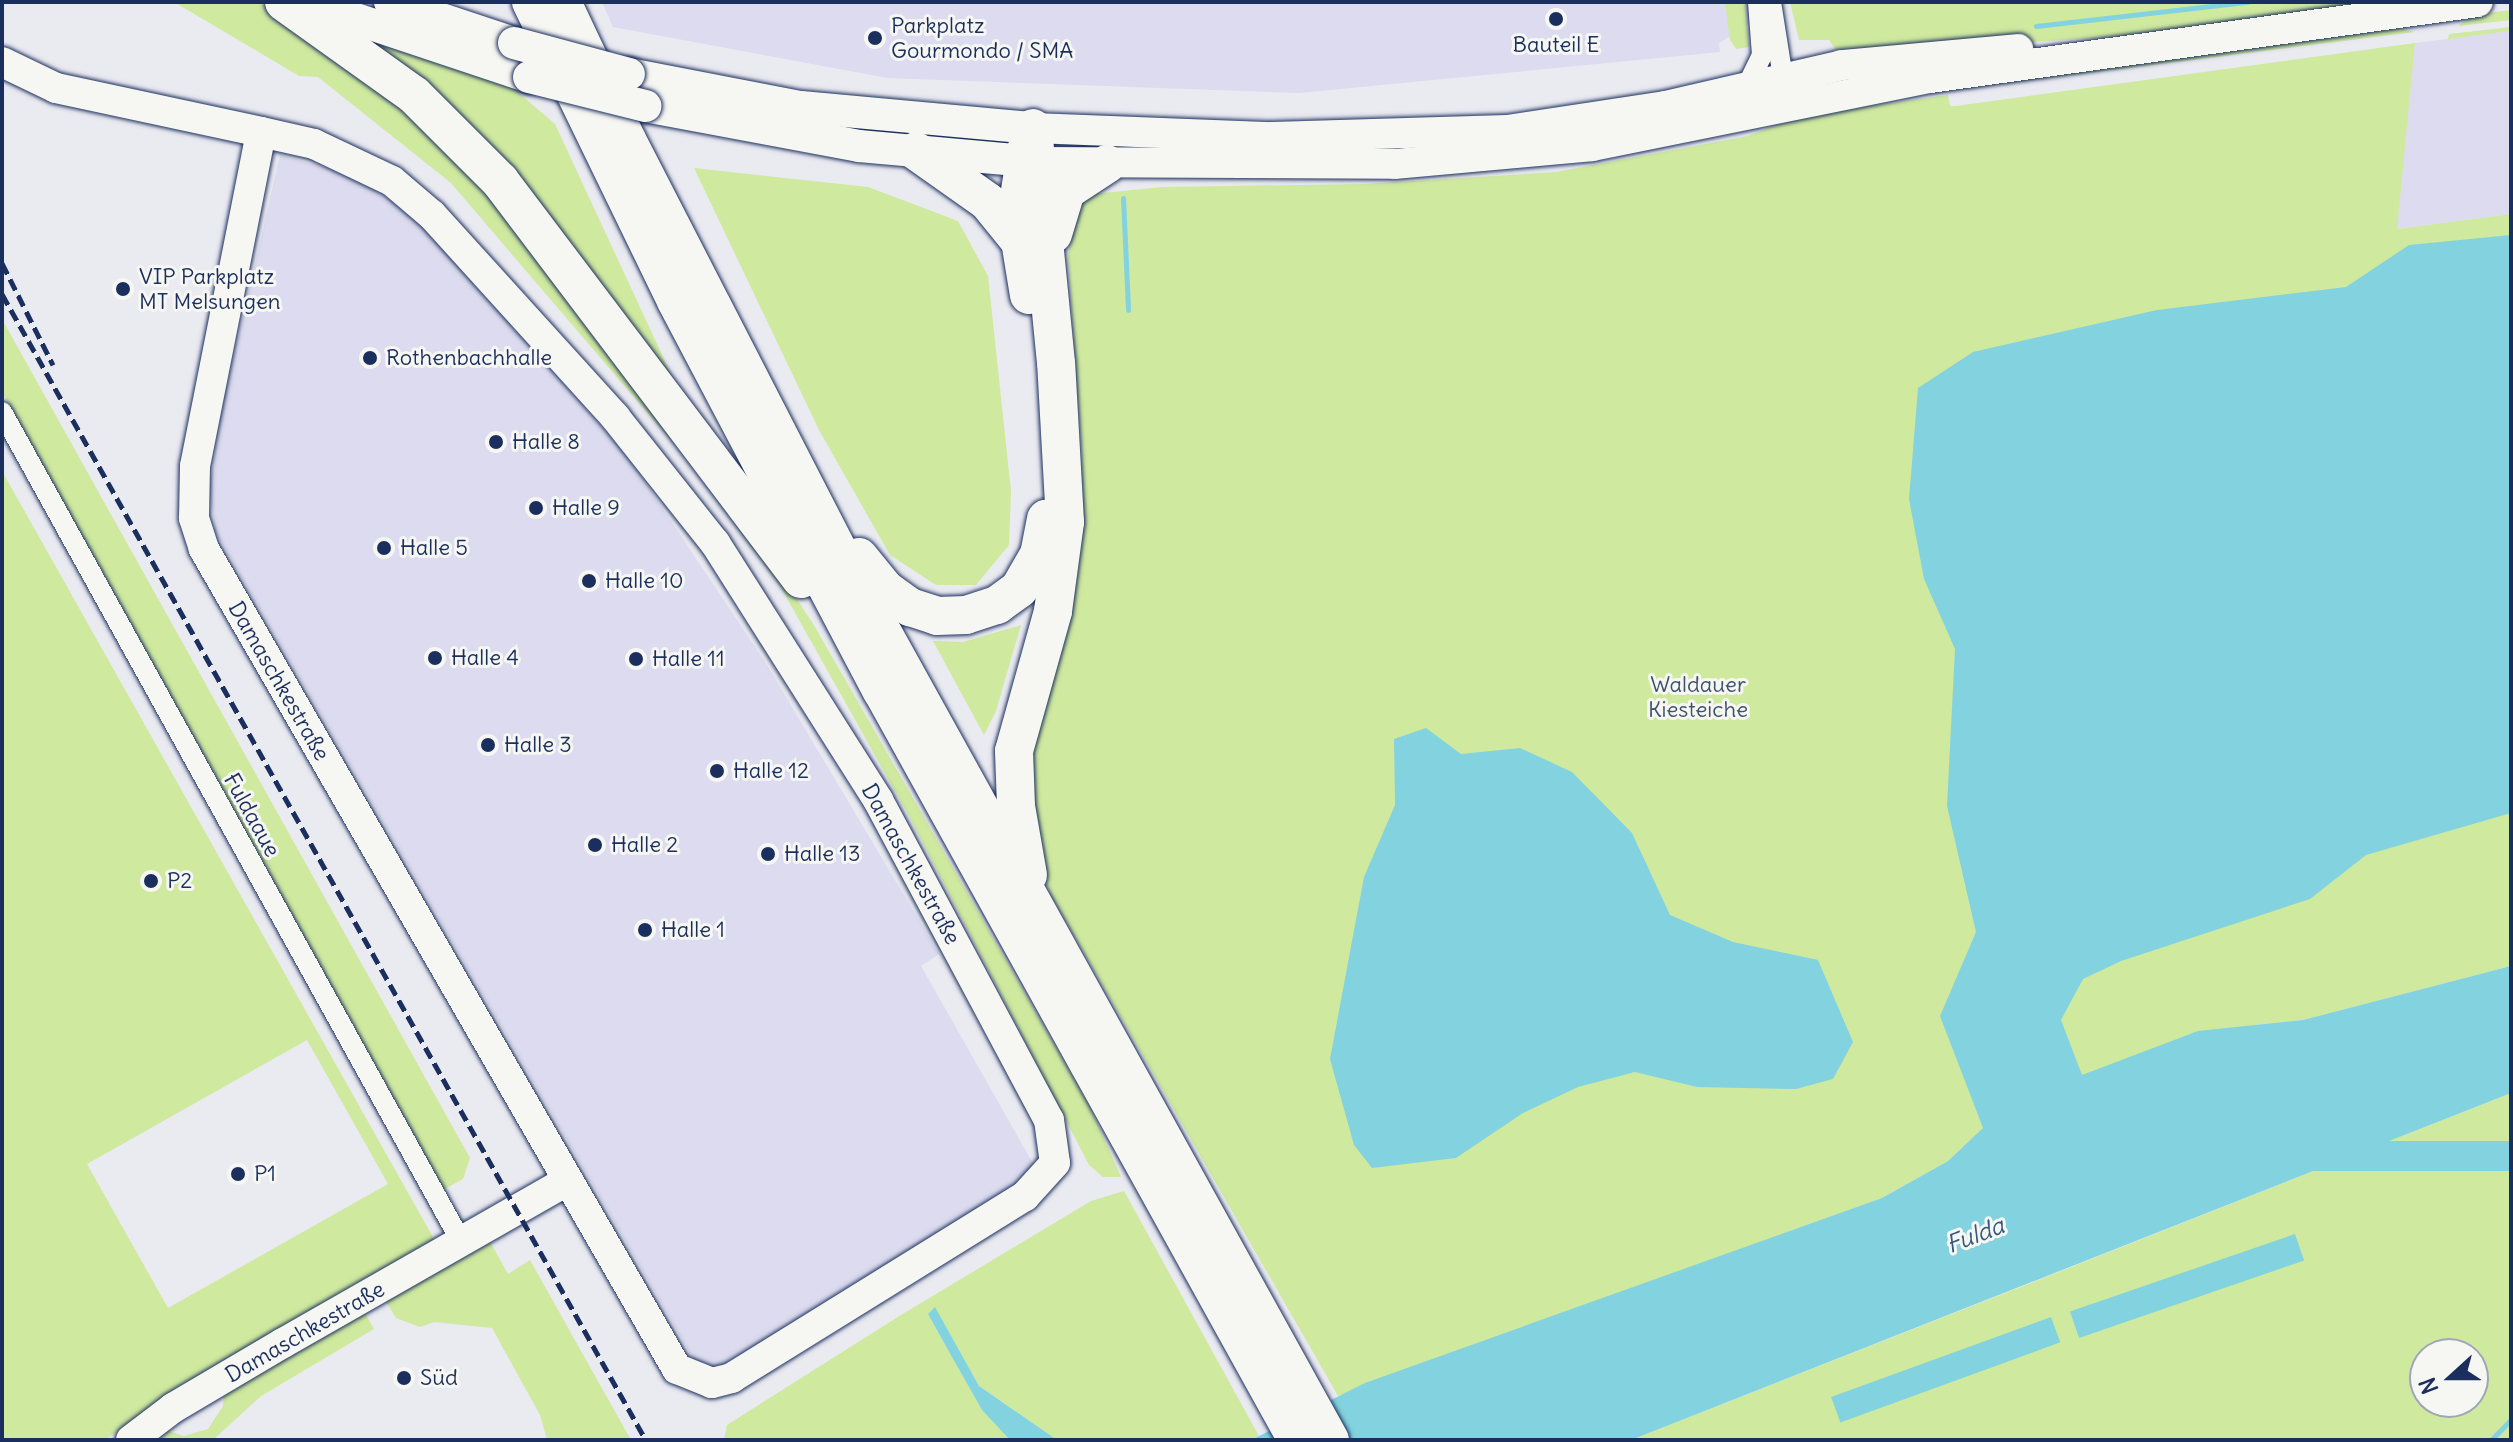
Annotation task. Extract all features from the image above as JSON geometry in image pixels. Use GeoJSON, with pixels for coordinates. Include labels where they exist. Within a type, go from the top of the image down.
{"type":"FeatureCollection","features":[{"type":"Feature","properties":{"kind":"highway"},"geometry":{"type":"LineString","coordinates":[[284,2],[414,95],[500,181],[704,446],[882,691]]}},
{"type":"Feature","properties":{"kind":"highway"},"geometry":{"type":"LineString","coordinates":[[531,2],[676,301],[882,691],[1330,1440]]}},
{"type":"Feature","properties":{"kind":"highway"},"geometry":{"type":"LineString","coordinates":[[562,2],[776,431],[1046,931],[1297,1440]]}},
{"type":"Feature","properties":{"kind":"highway"},"geometry":{"type":"LineString","coordinates":[[1032,150],[1016,198],[1033,247],[1065,522],[1053,611],[1024,706],[1014,777],[1023,854],[1046,931]]}},
{"type":"Feature","properties":{"kind":"highway"},"geometry":{"type":"LineString","coordinates":[[916,151],[988,202],[1033,247]]}},
{"type":"Feature","properties":{"kind":"highway"},"geometry":{"type":"LineString","coordinates":[[776,431],[863,562],[896,598],[926,614],[951,617],[981,612],[1009,598],[1034,568],[1046,530],[1035,345],[1033,247],[1063,195],[1107,164]]}},
{"type":"Feature","properties":{"kind":"main road"},"geometry":{"type":"LineString","coordinates":[[305,2],[529,77],[645,106],[859,146],[916,151],[1032,150]]}},
{"type":"Feature","properties":{"kind":"main road"},"geometry":{"type":"LineString","coordinates":[[390,2],[514,43],[629,74],[1032,150]]}},
{"type":"Feature","properties":{"kind":"street"},"geometry":{"type":"LineString","coordinates":[[1746,88],[1762,55],[1758,2]]}},
{"type":"Feature","properties":{"kind":"street"},"geometry":{"type":"LineString","coordinates":[[1726,121],[1769,97],[1783,78],[1771,2]]}},
{"type":"Feature","properties":{"kind":"street"},"geometry":{"type":"LineString","coordinates":[[1032,150],[1107,164],[1395,164],[1592,146],[1930,78],[2132,47],[2478,2]]}},
{"type":"Feature","properties":{"kind":"street"},"geometry":{"type":"LineString","coordinates":[[1032,150],[1142,134],[1405,136],[1591,120],[1783,78],[1927,53],[2132,47]]}},
{"type":"Feature","properties":{"kind":"street","name":"Damaschkestraße"},"geometry":{"type":"LineString","coordinates":[[2,62],[56,88],[261,132],[355,160],[392,181],[432,215],[615,417],[715,543],[878,800],[1049,1120],[1057,1150],[1048,1176],[1025,1196],[750,1367],[712,1383],[677,1369],[565,1182],[204,549],[194,518],[204,407],[261,132]]}},
{"type":"Feature","properties":{"kind":"street","name":"Fuldaaue"},"geometry":{"type":"LineString","coordinates":[[2,412],[461,1241]]}},
{"type":"Feature","properties":{"kind":"street","name":"Damaschkestraße"},"geometry":{"type":"LineString","coordinates":[[131,1440],[173,1408],[565,1182]]}},
{"type":"Feature","properties":{"kind":"shaded area"},"geometry":{"type":"Polygon","coordinates":[[[602,2],[1783,2],[1719,43],[1720,52],[1299,93],[888,78],[613,27],[602,2]]]}},
{"type":"Feature","properties":{"kind":"shaded area"},"geometry":{"type":"Polygon","coordinates":[[[2511,31],[2511,214],[2396,229],[2415,43],[2511,31]]]}},
{"type":"Feature","properties":{"kind":"shaded area"},"geometry":{"type":"Polygon","coordinates":[[[280,155],[349,174],[418,218],[629,458],[767,665],[939,954],[921,966],[1039,1174],[719,1373],[698,1367],[216,533],[209,490],[224,399],[280,155]]]}},
{"type":"Feature","properties":{"kind":"green space"},"geometry":{"type":"Polygon","coordinates":[[[174,2],[257,2],[304,28],[447,141],[743,516],[815,627],[1090,1107],[1121,1177],[1103,1177],[1089,1165],[909,816],[780,586],[686,458],[451,183],[318,77],[299,76],[174,2]]]}},
{"type":"Feature","properties":{"kind":"green space"},"geometry":{"type":"Polygon","coordinates":[[[1725,2],[1745,2],[1749,47],[1736,49],[1730,40],[1725,2]]]}},
{"type":"Feature","properties":{"kind":"green space"},"geometry":{"type":"Polygon","coordinates":[[[1790,2],[2382,2],[2131,36],[1839,54],[1829,40],[1799,40],[1790,2]]]}},
{"type":"Feature","properties":{"kind":"green space"},"geometry":{"type":"Polygon","coordinates":[[[2511,10],[2511,20],[2458,26],[2474,15],[2511,10]]]}},
{"type":"Feature","properties":{"kind":"green space"},"geometry":{"type":"Polygon","coordinates":[[[2389,25],[2415,32],[1931,93],[1982,77],[2389,25]]]}},
{"type":"Feature","properties":{"kind":"green space"},"geometry":{"type":"Polygon","coordinates":[[[2511,27],[2511,31],[2448,39],[2449,34],[2511,27]]]}},
{"type":"Feature","properties":{"kind":"green space"},"geometry":{"type":"Polygon","coordinates":[[[365,39],[506,82],[555,124],[677,387],[365,39]]]}},
{"type":"Feature","properties":{"kind":"green space","name":"Waldauer Kiesteiche"},"geometry":{"type":"Polygon","coordinates":[[[2415,43],[2397,229],[2511,214],[2511,966],[2303,1020],[2255,1025],[1964,1146],[1948,1161],[1882,1198],[1338,1396],[1052,897],[1035,856],[1025,775],[1070,610],[1082,455],[1068,258],[1073,196],[1162,187],[1365,184],[1556,172],[1748,136],[1799,116],[1948,95],[1950,106],[1956,106],[2415,43]]]}},
{"type":"Feature","properties":{"kind":"green space"},"geometry":{"type":"Polygon","coordinates":[[[694,168],[868,187],[958,221],[988,276],[1011,491],[1009,545],[976,585],[936,585],[890,555],[819,430],[694,168]]]}},
{"type":"Feature","properties":{"kind":"green space"},"geometry":{"type":"Polygon","coordinates":[[[2,319],[470,1158],[463,1179],[441,1191],[2,392],[2,319]]]}},
{"type":"Feature","properties":{"kind":"green space"},"geometry":{"type":"Polygon","coordinates":[[[2,471],[438,1246],[171,1394],[105,1440],[2,1440],[2,471]],[[307,1040],[87,1164],[168,1308],[388,1184],[307,1040]]]}},
{"type":"Feature","properties":{"kind":"green space"},"geometry":{"type":"Polygon","coordinates":[[[1021,625],[996,711],[984,735],[933,641],[963,642],[1021,625]]]}},
{"type":"Feature","properties":{"kind":"green space"},"geometry":{"type":"Polygon","coordinates":[[[2511,1093],[2511,1440],[1631,1440],[2036,1281],[2511,1093]]]}},
{"type":"Feature","properties":{"kind":"green space"},"geometry":{"type":"Polygon","coordinates":[[[1124,1191],[1259,1436],[1251,1440],[1057,1440],[979,1386],[935,1308],[928,1314],[982,1410],[1010,1440],[724,1440],[727,1425],[901,1315],[1091,1201],[1124,1191]]]}},
{"type":"Feature","properties":{"kind":"green space"},"geometry":{"type":"Polygon","coordinates":[[[488,1238],[508,1274],[530,1260],[631,1440],[547,1440],[540,1415],[492,1328],[434,1322],[420,1327],[396,1318],[385,1300],[488,1238]]]}},
{"type":"Feature","properties":{"kind":"green space"},"geometry":{"type":"Polygon","coordinates":[[[365,1313],[374,1329],[261,1396],[213,1440],[157,1440],[168,1431],[184,1436],[208,1429],[223,1406],[224,1388],[365,1313]]]}},
{"type":"Feature","properties":{"kind":"water","name":"Fulda"},"geometry":{"type":"Polygon","coordinates":[[[2511,235],[2511,813],[2366,855],[2310,899],[2121,961],[2083,979],[2061,1020],[2082,1075],[2198,1031],[2303,1020],[2511,966],[2511,1093],[1631,1440],[1251,1440],[1365,1383],[1882,1198],[1948,1161],[1983,1128],[1940,1016],[1976,932],[1947,806],[1955,649],[1924,579],[1909,499],[1918,388],[1973,352],[2157,310],[2346,287],[2409,245],[2511,235]]]}},
{"type":"Feature","properties":{"kind":"water"},"geometry":{"type":"Polygon","coordinates":[[[1426,728],[1461,754],[1520,748],[1572,772],[1632,833],[1670,915],[1733,942],[1818,960],[1853,1042],[1833,1079],[1796,1089],[1697,1087],[1635,1072],[1578,1087],[1523,1113],[1456,1158],[1372,1168],[1354,1145],[1330,1059],[1364,877],[1395,805],[1394,739],[1426,728]]]}},
{"type":"Feature","properties":{"kind":"water"},"geometry":{"type":"Polygon","coordinates":[[[2300,1141],[2511,1141],[2511,1171],[2300,1171],[2300,1141]]]}},
{"type":"Feature","properties":{"kind":"water"},"geometry":{"type":"Polygon","coordinates":[[[2295,1234],[2304,1260],[2079,1338],[2070,1311],[2295,1234]]]}},
{"type":"Feature","properties":{"kind":"water"},"geometry":{"type":"Polygon","coordinates":[[[935,1307],[979,1386],[1057,1440],[1010,1440],[982,1410],[928,1314],[935,1307]]]}},
{"type":"Feature","properties":{"kind":"water"},"geometry":{"type":"Polygon","coordinates":[[[2051,1317],[2060,1342],[1840,1422],[1831,1397],[2051,1317]]]}},
{"type":"Feature","properties":{"kind":"waterway"},"geometry":{"type":"LineString","coordinates":[[2036,26],[2248,2]]}},
{"type":"Feature","properties":{"kind":"waterway"},"geometry":{"type":"LineString","coordinates":[[1123,198],[1128,310]]}},
{"type":"Feature","properties":{"kind":"waterway"},"geometry":{"type":"LineString","coordinates":[[2491,1440],[2511,1419]]}},
{"type":"Feature","properties":{"kind":"railway"},"geometry":{"type":"LineString","coordinates":[[2,263],[53,365]]}},
{"type":"Feature","properties":{"kind":"railway"},"geometry":{"type":"LineString","coordinates":[[2,294],[646,1440]]}},
{"type":"Feature","properties":{"kind":"place","name":"Bauteil E"},"geometry":{"type":"Point","coordinates":[1556,19]}},
{"type":"Feature","properties":{"kind":"place","name":"Parkplatz Gourmondo / SMA"},"geometry":{"type":"Point","coordinates":[875,38]}},
{"type":"Feature","properties":{"kind":"place","name":"VIP Parkplatz MT Melsungen"},"geometry":{"type":"Point","coordinates":[123,289]}},
{"type":"Feature","properties":{"kind":"place","name":"Rothenbachhalle"},"geometry":{"type":"Point","coordinates":[370,358]}},
{"type":"Feature","properties":{"kind":"place","name":"Halle 8"},"geometry":{"type":"Point","coordinates":[496,442]}},
{"type":"Feature","properties":{"kind":"place","name":"Halle 9"},"geometry":{"type":"Point","coordinates":[536,508]}},
{"type":"Feature","properties":{"kind":"place","name":"Halle 5"},"geometry":{"type":"Point","coordinates":[384,548]}},
{"type":"Feature","properties":{"kind":"place","name":"Halle 10"},"geometry":{"type":"Point","coordinates":[589,581]}},
{"type":"Feature","properties":{"kind":"place","name":"Halle 4"},"geometry":{"type":"Point","coordinates":[435,658]}},
{"type":"Feature","properties":{"kind":"place","name":"Halle 11"},"geometry":{"type":"Point","coordinates":[636,659]}},
{"type":"Feature","properties":{"kind":"place","name":"Halle 3"},"geometry":{"type":"Point","coordinates":[488,745]}},
{"type":"Feature","properties":{"kind":"place","name":"Halle 12"},"geometry":{"type":"Point","coordinates":[717,771]}},
{"type":"Feature","properties":{"kind":"place","name":"Halle 2"},"geometry":{"type":"Point","coordinates":[595,845]}},
{"type":"Feature","properties":{"kind":"place","name":"Halle 13"},"geometry":{"type":"Point","coordinates":[768,854]}},
{"type":"Feature","properties":{"kind":"place","name":"P2"},"geometry":{"type":"Point","coordinates":[151,881]}},
{"type":"Feature","properties":{"kind":"place","name":"Halle 1"},"geometry":{"type":"Point","coordinates":[645,930]}},
{"type":"Feature","properties":{"kind":"place","name":"P1"},"geometry":{"type":"Point","coordinates":[238,1174]}},
{"type":"Feature","properties":{"kind":"place","name":"Süd"},"geometry":{"type":"Point","coordinates":[404,1378]}}]}
